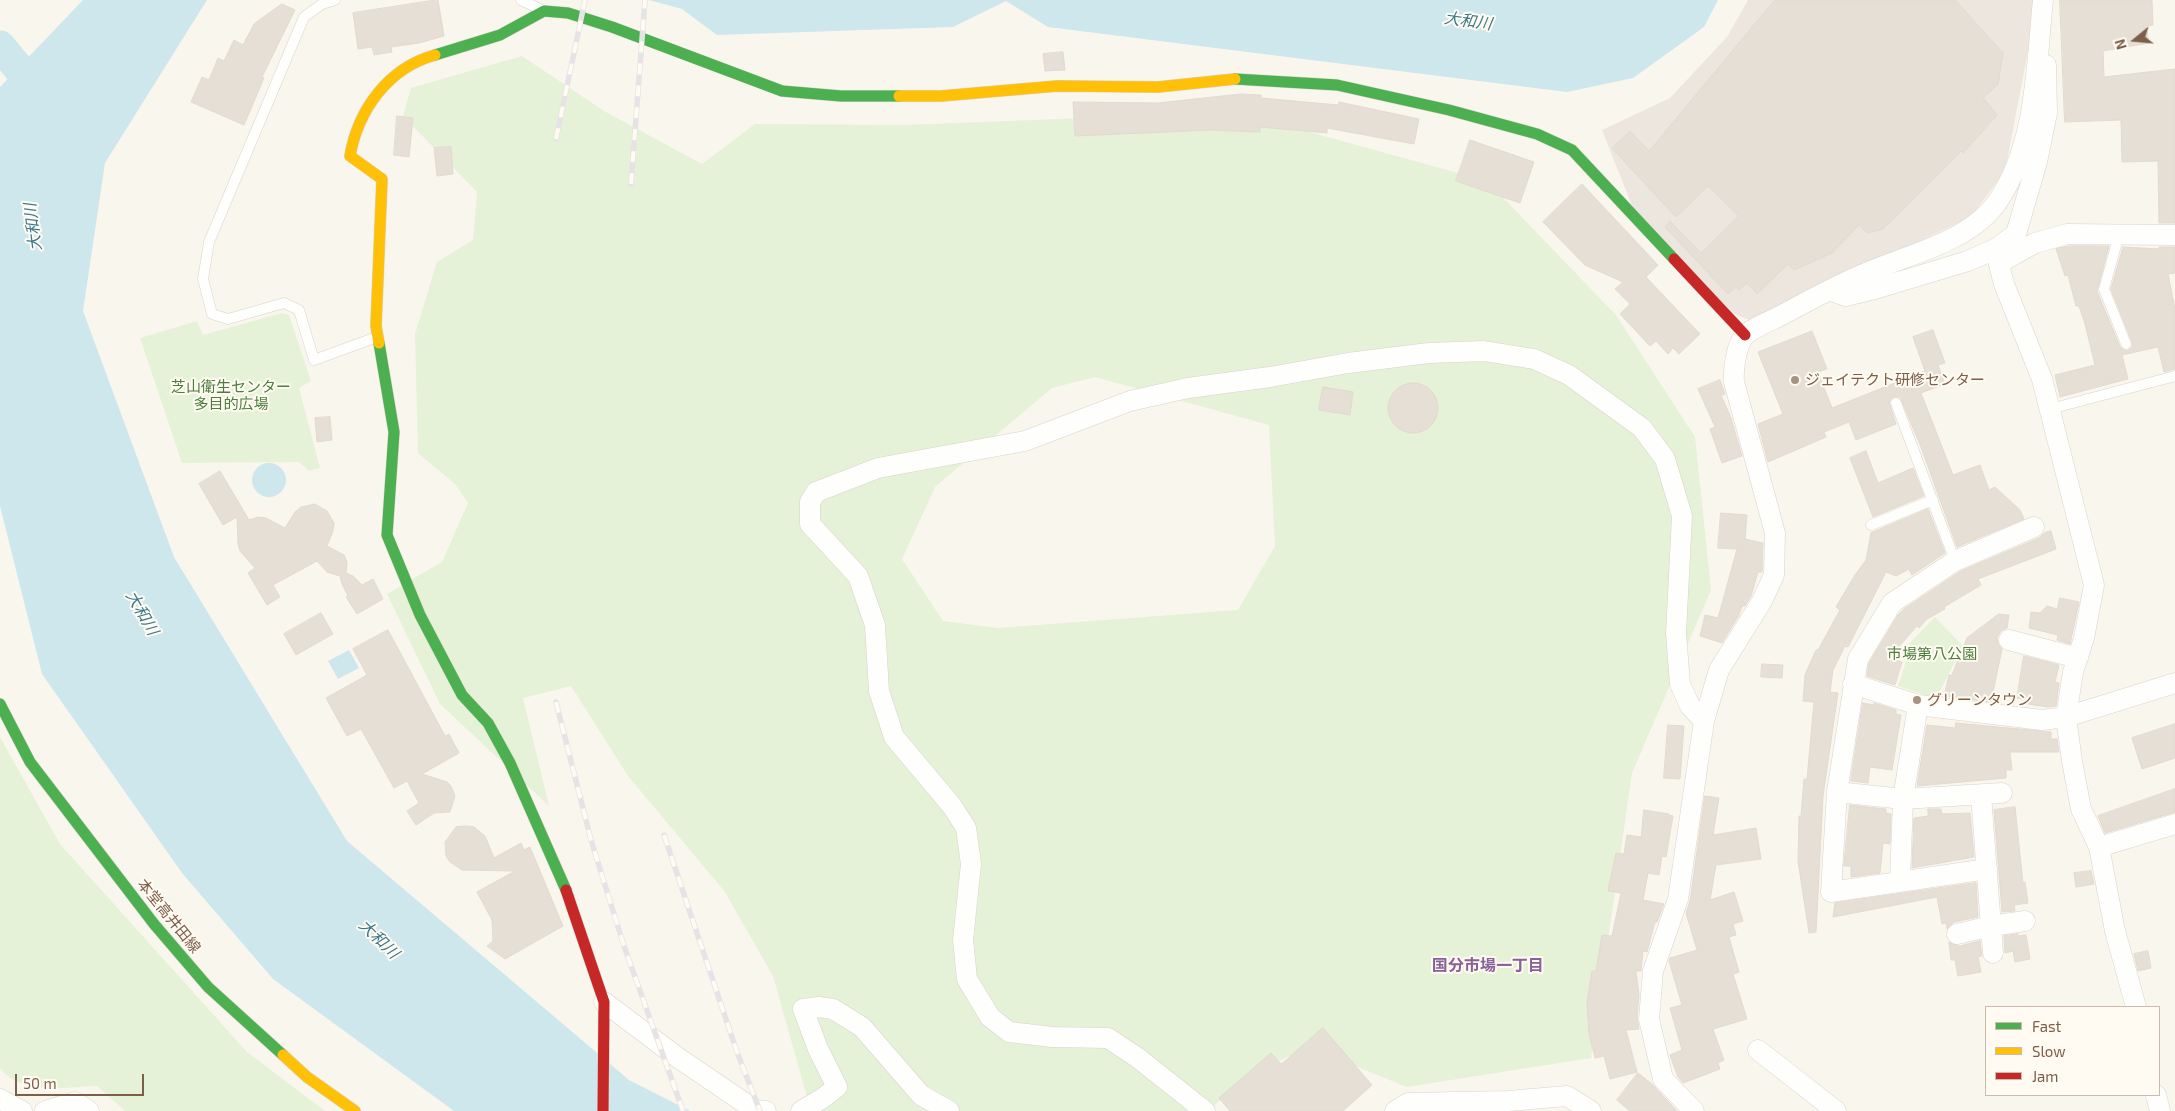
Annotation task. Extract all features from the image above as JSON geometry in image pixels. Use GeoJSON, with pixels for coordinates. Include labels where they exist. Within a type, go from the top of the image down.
{"type":"FeatureCollection","features":[{"type":"Feature","properties":{"kind":"street"},"geometry":{"type":"LineString","coordinates":[[1997,256],[2016,234],[2037,162],[2047,113],[2044,0]]}},
{"type":"Feature","properties":{"kind":"street"},"geometry":{"type":"LineString","coordinates":[[1694,1111],[1682,1102],[1663,1079],[1650,1019],[1653,971],[1678,899],[1704,721],[1719,670],[1762,601],[1774,575],[1775,533],[1734,382],[1733,369],[1738,351],[1745,335],[1829,290],[1867,272],[1933,247],[1972,227],[1997,202],[2016,168],[2027,133],[2044,0]]}},
{"type":"Feature","properties":{"kind":"street"},"geometry":{"type":"LineString","coordinates":[[603,1111],[604,1009],[571,902],[510,763],[488,722],[462,695],[420,615],[387,535],[394,432],[376,326],[382,179],[350,156],[353,138],[375,94],[401,71],[423,58],[500,36],[544,11],[568,13],[612,27],[782,91],[841,96],[941,96],[1057,86],[1158,87],[1241,78],[1337,85],[1449,110],[1537,134],[1572,150],[1745,335]]}},
{"type":"Feature","properties":{"kind":"street"},"geometry":{"type":"LineString","coordinates":[[1829,290],[1846,296],[1968,261],[1997,256],[2067,234],[2175,235]]}},
{"type":"Feature","properties":{"kind":"street"},"geometry":{"type":"LineString","coordinates":[[1997,256],[2004,284],[2042,379],[2094,585],[2084,638],[2073,672],[2066,717],[2081,809],[2099,847],[2115,931],[2136,1006]]}},
{"type":"Feature","properties":{"kind":"street"},"geometry":{"type":"LineString","coordinates":[[1205,1111],[1138,1058],[1108,1038],[1052,1037],[1009,1032],[990,1017],[967,979],[964,940],[971,864],[966,828],[952,806],[894,737],[878,691],[875,625],[858,576],[810,524],[810,502],[816,492],[878,468],[1025,442],[1130,401],[1188,388],[1270,377],[1348,363],[1429,353],[1484,351],[1534,359],[1569,375],[1642,428],[1665,459],[1682,516],[1676,633],[1680,684],[1690,706],[1704,721]]}},
{"type":"Feature","properties":{"kind":"street"},"geometry":{"type":"LineString","coordinates":[[1986,869],[1831,892],[1837,792],[1858,659],[1892,603],[1955,561],[2034,527]]}},
{"type":"Feature","properties":{"kind":"street"},"geometry":{"type":"LineString","coordinates":[[2009,640],[2078,658]]}},
{"type":"Feature","properties":{"kind":"street"},"geometry":{"type":"LineString","coordinates":[[1853,684],[1918,705],[2042,720],[2066,717],[2175,683]]}},
{"type":"Feature","properties":{"kind":"street","name":"本堂高井田線"},"geometry":{"type":"LineString","coordinates":[[0,704],[30,762],[154,924],[202,980],[307,1077],[355,1111]]}},
{"type":"Feature","properties":{"kind":"street"},"geometry":{"type":"LineString","coordinates":[[1900,882],[1903,799],[1918,705]]}},
{"type":"Feature","properties":{"kind":"street"},"geometry":{"type":"LineString","coordinates":[[1837,792],[1903,799],[2002,794]]}},
{"type":"Feature","properties":{"kind":"street"},"geometry":{"type":"LineString","coordinates":[[1981,795],[1993,954]]}},
{"type":"Feature","properties":{"kind":"street"},"geometry":{"type":"LineString","coordinates":[[2099,847],[2175,824]]}},
{"type":"Feature","properties":{"kind":"street"},"geometry":{"type":"LineString","coordinates":[[1957,934],[2025,921]]}},
{"type":"Feature","properties":{"kind":"street"},"geometry":{"type":"LineString","coordinates":[[801,1111],[837,1087],[818,1049],[803,1009],[819,1007],[833,1009],[862,1027],[921,1095],[949,1111]]}},
{"type":"Feature","properties":{"kind":"street"},"geometry":{"type":"LineString","coordinates":[[604,1009],[756,1110],[766,1111]]}},
{"type":"Feature","properties":{"kind":"street"},"geometry":{"type":"LineString","coordinates":[[1758,1050],[1836,1111]]}},
{"type":"Feature","properties":{"kind":"street"},"geometry":{"type":"LineString","coordinates":[[1396,1111],[1408,1103],[1508,1101],[1567,1096],[1590,1111]]}},
{"type":"Feature","properties":{"kind":"street"},"geometry":{"type":"LineString","coordinates":[[2156,1096],[2160,1111]]}},
{"type":"Feature","properties":{"kind":"street"},"geometry":{"type":"LineString","coordinates":[[0,1099],[22,1111]]}},
{"type":"Feature","properties":{"kind":"street"},"geometry":{"type":"LineString","coordinates":[[45,1111],[75,1102],[89,1111]]}},
{"type":"Feature","properties":{"kind":"lane"},"geometry":{"type":"LineString","coordinates":[[335,0],[322,4],[304,17],[210,242],[203,280],[212,314],[228,319],[284,303],[299,310],[314,360],[378,337]]}},
{"type":"Feature","properties":{"kind":"lane"},"geometry":{"type":"LineString","coordinates":[[521,0],[544,11]]}},
{"type":"Feature","properties":{"kind":"lane"},"geometry":{"type":"LineString","coordinates":[[2119,235],[2104,289],[2126,344]]}},
{"type":"Feature","properties":{"kind":"lane"},"geometry":{"type":"LineString","coordinates":[[2050,409],[2175,376]]}},
{"type":"Feature","properties":{"kind":"lane"},"geometry":{"type":"LineString","coordinates":[[1896,402],[1955,561]]}},
{"type":"Feature","properties":{"kind":"lane"},"geometry":{"type":"LineString","coordinates":[[1871,525],[1933,500]]}},
{"type":"Feature","properties":{"kind":"shaded area"},"geometry":{"type":"Polygon","coordinates":[[[1748,0],[2033,0],[2030,41],[2005,171],[1971,217],[1750,320],[1734,314],[1633,208],[1602,130],[1670,98],[1727,37],[1748,0]]]}},
{"type":"Feature","properties":{"kind":"green space"},"geometry":{"type":"Polygon","coordinates":[[[522,56],[604,111],[702,164],[755,124],[906,125],[1237,112],[1487,181],[1616,315],[1695,437],[1711,590],[1632,773],[1591,1058],[1407,1087],[1308,1047],[1246,1077],[1208,1111],[811,1111],[773,976],[725,892],[628,776],[571,686],[523,698],[549,806],[440,704],[387,594],[442,562],[468,503],[455,484],[418,453],[415,334],[437,262],[473,240],[477,192],[403,116],[411,88],[522,56]],[[1095,377],[1052,388],[935,487],[902,559],[943,621],[998,628],[1238,610],[1275,546],[1269,425],[1095,377]]]}},
{"type":"Feature","properties":{"kind":"green space","name":"芝山衛生センター 多目的広場"},"geometry":{"type":"Polygon","coordinates":[[[282,313],[289,315],[311,381],[299,388],[320,468],[309,471],[299,462],[182,463],[140,338],[197,321],[203,335],[282,313]]]}},
{"type":"Feature","properties":{"kind":"green space","name":"市場第八公園"},"geometry":{"type":"Polygon","coordinates":[[[1935,617],[1963,646],[1936,699],[1898,686],[1906,661],[1898,655],[1935,617]]]}},
{"type":"Feature","properties":{"kind":"green space"},"geometry":{"type":"Polygon","coordinates":[[[0,737],[60,844],[247,1052],[325,1111],[125,1111],[97,1086],[33,1087],[10,1078],[0,1069],[0,737]]]}},
{"type":"Feature","properties":{"kind":"water","name":"大和川"},"geometry":{"type":"Polygon","coordinates":[[[83,0],[207,0],[105,163],[83,311],[174,557],[347,841],[629,1080],[690,1111],[454,1111],[273,979],[182,873],[42,674],[0,506],[0,87],[83,0]]]}},
{"type":"Feature","properties":{"kind":"water","name":"大和川"},"geometry":{"type":"Polygon","coordinates":[[[649,0],[1718,0],[1704,27],[1633,78],[1567,92],[1048,27],[1006,1],[953,27],[717,35],[682,9],[649,0]]]}},
{"type":"Feature","properties":{"kind":"water"},"geometry":{"type":"Polygon","coordinates":[[[269,463],[281,468],[286,480],[281,492],[269,497],[257,492],[252,480],[257,468],[269,463]]]}},
{"type":"Feature","properties":{"kind":"water"},"geometry":{"type":"Polygon","coordinates":[[[349,650],[359,668],[338,679],[328,661],[349,650]]]}},
{"type":"Feature","properties":{"kind":"building"},"geometry":{"type":"Polygon","coordinates":[[[438,0],[444,36],[419,43],[391,47],[392,52],[374,55],[372,47],[358,49],[353,13],[438,0]]]}},
{"type":"Feature","properties":{"kind":"building"},"geometry":{"type":"Polygon","coordinates":[[[1775,0],[1955,0],[2003,53],[1998,84],[1983,98],[1997,115],[1963,153],[1961,151],[1883,229],[1867,233],[1859,225],[1832,253],[1794,270],[1788,264],[1757,294],[1747,283],[1739,290],[1736,287],[1728,294],[1665,227],[1670,221],[1701,253],[1739,216],[1708,186],[1676,217],[1612,148],[1630,131],[1649,151],[1775,0]]]}},
{"type":"Feature","properties":{"kind":"building"},"geometry":{"type":"Polygon","coordinates":[[[2060,0],[2152,0],[2153,25],[2146,26],[2149,43],[2103,51],[2104,77],[2175,69],[2175,223],[2159,223],[2158,161],[2122,162],[2121,120],[2065,122],[2060,0]]]}},
{"type":"Feature","properties":{"kind":"building"},"geometry":{"type":"Polygon","coordinates":[[[282,4],[295,10],[262,77],[264,78],[244,125],[191,102],[202,77],[209,80],[218,58],[224,61],[234,40],[243,45],[254,24],[282,4]]]}},
{"type":"Feature","properties":{"kind":"building"},"geometry":{"type":"Polygon","coordinates":[[[1063,52],[1065,70],[1045,71],[1043,54],[1063,52]]]}},
{"type":"Feature","properties":{"kind":"building"},"geometry":{"type":"Polygon","coordinates":[[[1241,94],[1261,95],[1261,98],[1338,105],[1339,102],[1419,119],[1414,144],[1327,128],[1327,133],[1260,127],[1260,132],[1210,130],[1075,136],[1073,102],[1158,103],[1241,94]]]}},
{"type":"Feature","properties":{"kind":"building"},"geometry":{"type":"Polygon","coordinates":[[[397,116],[413,118],[409,157],[394,155],[397,116]]]}},
{"type":"Feature","properties":{"kind":"building"},"geometry":{"type":"Polygon","coordinates":[[[1470,140],[1534,162],[1520,203],[1456,181],[1470,140]]]}},
{"type":"Feature","properties":{"kind":"building"},"geometry":{"type":"Polygon","coordinates":[[[451,147],[453,174],[437,176],[434,148],[451,147]]]}},
{"type":"Feature","properties":{"kind":"building"},"geometry":{"type":"Polygon","coordinates":[[[1582,184],[1658,265],[1646,277],[1700,334],[1679,354],[1673,348],[1668,354],[1656,341],[1650,346],[1620,314],[1630,304],[1615,289],[1623,282],[1585,265],[1543,222],[1582,184]]]}},
{"type":"Feature","properties":{"kind":"building"},"geometry":{"type":"Polygon","coordinates":[[[2069,246],[2109,246],[2097,291],[2120,347],[2126,351],[2132,348],[2132,342],[2111,289],[2123,247],[2159,249],[2159,247],[2175,247],[2175,273],[2168,274],[2175,309],[2175,369],[2164,372],[2158,347],[2122,355],[2128,379],[2060,397],[2055,375],[2095,365],[2079,306],[2076,306],[2068,275],[2065,276],[2056,249],[2069,246]]]}},
{"type":"Feature","properties":{"kind":"building"},"geometry":{"type":"Polygon","coordinates":[[[1933,330],[1945,363],[1938,365],[1945,384],[1921,393],[1953,475],[1980,465],[1989,490],[1995,487],[2020,510],[2024,519],[1957,547],[1921,447],[1900,397],[1893,397],[1889,402],[1896,424],[1856,440],[1849,422],[1824,432],[1826,437],[1768,462],[1758,424],[1783,414],[1758,352],[1812,331],[1827,369],[1818,372],[1832,408],[1925,371],[1913,337],[1933,330]]]}},
{"type":"Feature","properties":{"kind":"building"},"geometry":{"type":"Polygon","coordinates":[[[1720,380],[1725,394],[1721,395],[1731,418],[1742,456],[1722,463],[1710,429],[1715,427],[1698,389],[1720,380]]]}},
{"type":"Feature","properties":{"kind":"building"},"geometry":{"type":"Polygon","coordinates":[[[1408,383],[1418,383],[1431,390],[1438,403],[1438,413],[1431,426],[1418,433],[1408,433],[1399,429],[1392,422],[1388,413],[1388,403],[1392,394],[1399,387],[1408,383]]]}},
{"type":"Feature","properties":{"kind":"building"},"geometry":{"type":"Polygon","coordinates":[[[1323,387],[1353,392],[1350,415],[1319,410],[1323,387]]]}},
{"type":"Feature","properties":{"kind":"building"},"geometry":{"type":"Polygon","coordinates":[[[330,417],[332,440],[317,442],[315,418],[330,417]]]}},
{"type":"Feature","properties":{"kind":"building"},"geometry":{"type":"Polygon","coordinates":[[[1866,451],[1878,483],[1913,468],[1924,496],[1873,517],[1850,458],[1866,451]]]}},
{"type":"Feature","properties":{"kind":"building"},"geometry":{"type":"Polygon","coordinates":[[[220,471],[249,520],[258,517],[266,518],[285,528],[295,512],[301,507],[315,504],[327,511],[334,523],[327,546],[344,555],[347,562],[346,573],[353,576],[362,585],[373,579],[383,599],[357,614],[346,597],[348,596],[340,576],[327,572],[317,561],[273,585],[280,597],[267,605],[248,573],[255,568],[240,551],[237,517],[223,525],[199,484],[220,471]]]}},
{"type":"Feature","properties":{"kind":"building"},"geometry":{"type":"Polygon","coordinates":[[[1928,509],[1945,553],[1912,575],[1909,569],[1896,576],[1886,572],[1848,647],[1845,646],[1833,670],[1830,692],[1838,693],[1823,796],[1816,932],[1809,933],[1798,861],[1799,816],[1801,816],[1804,779],[1807,779],[1814,702],[1803,701],[1805,675],[1816,650],[1818,650],[1840,610],[1836,607],[1866,560],[1871,533],[1928,509]]]}},
{"type":"Feature","properties":{"kind":"building"},"geometry":{"type":"Polygon","coordinates":[[[1721,513],[1747,515],[1745,539],[1763,543],[1762,572],[1758,572],[1751,596],[1745,606],[1742,606],[1739,615],[1722,643],[1700,636],[1705,615],[1718,618],[1737,549],[1718,548],[1721,513]]]}},
{"type":"Feature","properties":{"kind":"building"},"geometry":{"type":"Polygon","coordinates":[[[2051,531],[2056,549],[1978,579],[1981,585],[1944,607],[1945,609],[1927,619],[1919,628],[1917,626],[1889,658],[1902,662],[1895,685],[1867,676],[1869,663],[1898,615],[1904,609],[1961,571],[2039,538],[2044,533],[2051,531]]]}},
{"type":"Feature","properties":{"kind":"building"},"geometry":{"type":"Polygon","coordinates":[[[2060,598],[2079,602],[2070,644],[2057,640],[2058,635],[2029,628],[2031,612],[2040,613],[2047,606],[2057,609],[2060,598]]]}},
{"type":"Feature","properties":{"kind":"building"},"geometry":{"type":"Polygon","coordinates":[[[321,613],[333,634],[296,655],[284,634],[321,613]]]}},
{"type":"Feature","properties":{"kind":"building"},"geometry":{"type":"Polygon","coordinates":[[[1999,614],[2009,615],[2007,628],[2001,631],[1997,637],[1998,644],[2002,649],[1991,702],[1944,696],[1949,675],[1952,675],[1967,638],[1999,614]]]}},
{"type":"Feature","properties":{"kind":"building"},"geometry":{"type":"Polygon","coordinates":[[[388,630],[445,736],[449,734],[459,753],[422,774],[447,782],[451,786],[455,796],[450,812],[434,813],[416,825],[407,811],[419,803],[407,781],[394,788],[361,729],[347,736],[326,698],[367,675],[353,649],[388,630]]]}},
{"type":"Feature","properties":{"kind":"building"},"geometry":{"type":"Polygon","coordinates":[[[2024,656],[2059,665],[2055,682],[2059,683],[2056,706],[2047,707],[2028,704],[2029,700],[2017,698],[2024,656]]]}},
{"type":"Feature","properties":{"kind":"building"},"geometry":{"type":"Polygon","coordinates":[[[1762,664],[1783,665],[1782,678],[1761,677],[1762,664]]]}},
{"type":"Feature","properties":{"kind":"building"},"geometry":{"type":"Polygon","coordinates":[[[1863,703],[1874,705],[1874,703],[1896,710],[1896,714],[1901,715],[1892,770],[1870,767],[1868,783],[1851,781],[1863,703]]]}},
{"type":"Feature","properties":{"kind":"building"},"geometry":{"type":"Polygon","coordinates":[[[1956,723],[2051,732],[2051,739],[2057,739],[2059,752],[2010,752],[2012,770],[2006,770],[2006,778],[1917,786],[1927,725],[1955,728],[1956,723]]]}},
{"type":"Feature","properties":{"kind":"building"},"geometry":{"type":"Polygon","coordinates":[[[2175,724],[2175,758],[2142,769],[2132,738],[2175,724]]]}},
{"type":"Feature","properties":{"kind":"building"},"geometry":{"type":"Polygon","coordinates":[[[1668,725],[1684,726],[1680,779],[1664,778],[1668,725]]]}},
{"type":"Feature","properties":{"kind":"building"},"geometry":{"type":"Polygon","coordinates":[[[2175,789],[2175,812],[2105,833],[2098,816],[2175,789]]]}},
{"type":"Feature","properties":{"kind":"building"},"geometry":{"type":"Polygon","coordinates":[[[1705,796],[1719,798],[1713,835],[1756,828],[1761,859],[1716,865],[1710,900],[1734,892],[1743,921],[1733,924],[1736,935],[1729,937],[1739,972],[1733,974],[1747,1019],[1713,1029],[1724,1060],[1718,1063],[1720,1069],[1683,1083],[1678,1077],[1670,1055],[1682,1050],[1670,1008],[1682,1005],[1669,961],[1670,958],[1697,950],[1686,913],[1690,901],[1705,796]]]}},
{"type":"Feature","properties":{"kind":"building"},"geometry":{"type":"Polygon","coordinates":[[[1850,805],[1886,809],[1886,813],[1891,814],[1890,844],[1883,843],[1880,873],[1851,877],[1851,866],[1844,866],[1850,805]]]}},
{"type":"Feature","properties":{"kind":"building"},"geometry":{"type":"Polygon","coordinates":[[[2015,807],[2023,883],[2025,882],[2028,903],[2014,905],[2015,911],[2002,912],[1994,810],[2015,807]]]}},
{"type":"Feature","properties":{"kind":"building"},"geometry":{"type":"Polygon","coordinates":[[[1928,809],[1941,809],[1942,814],[1970,813],[1974,857],[1912,868],[1914,818],[1928,816],[1928,809]]]}},
{"type":"Feature","properties":{"kind":"building"},"geometry":{"type":"Polygon","coordinates":[[[1644,810],[1673,816],[1666,857],[1662,856],[1659,875],[1648,873],[1643,900],[1664,904],[1657,922],[1655,922],[1647,952],[1643,951],[1641,971],[1636,971],[1639,995],[1637,1018],[1639,1029],[1626,1030],[1637,1072],[1610,1079],[1604,1056],[1595,1058],[1589,1034],[1587,1003],[1592,971],[1596,971],[1602,935],[1612,936],[1621,893],[1608,891],[1616,853],[1624,854],[1627,835],[1641,837],[1644,810]]]}},
{"type":"Feature","properties":{"kind":"building"},"geometry":{"type":"Polygon","coordinates":[[[456,827],[474,827],[485,836],[494,858],[521,843],[524,850],[530,847],[563,926],[505,959],[487,946],[493,941],[492,920],[477,892],[515,871],[462,870],[450,862],[446,856],[445,842],[456,827]]]}},
{"type":"Feature","properties":{"kind":"building"},"geometry":{"type":"Polygon","coordinates":[[[2091,871],[2094,884],[2076,887],[2074,873],[2091,871]]]}},
{"type":"Feature","properties":{"kind":"building"},"geometry":{"type":"Polygon","coordinates":[[[1976,883],[1978,917],[1954,922],[1947,929],[1946,923],[1942,924],[1937,897],[1833,917],[1835,903],[1976,883]]]}},
{"type":"Feature","properties":{"kind":"building"},"geometry":{"type":"Polygon","coordinates":[[[2018,934],[2018,936],[2026,935],[2030,959],[2015,962],[2013,951],[2005,953],[2004,936],[2018,934]]]}},
{"type":"Feature","properties":{"kind":"building"},"geometry":{"type":"Polygon","coordinates":[[[1980,941],[1982,956],[1978,957],[1981,972],[1958,976],[1955,960],[1951,960],[1949,942],[1959,946],[1980,941]]]}},
{"type":"Feature","properties":{"kind":"building"},"geometry":{"type":"Polygon","coordinates":[[[2148,951],[2151,968],[2138,971],[2134,954],[2148,951]]]}},
{"type":"Feature","properties":{"kind":"building"},"geometry":{"type":"Polygon","coordinates":[[[1323,1028],[1372,1085],[1343,1111],[1230,1111],[1219,1098],[1271,1053],[1281,1064],[1323,1028]]]}},
{"type":"Feature","properties":{"kind":"building"},"geometry":{"type":"Polygon","coordinates":[[[1638,1073],[1652,1084],[1677,1111],[1630,1111],[1617,1100],[1638,1073]]]}},
{"type":"Feature","properties":{"kind":"waterway"},"geometry":{"type":"LineString","coordinates":[[0,46],[40,94]]}},
{"type":"Feature","properties":{"kind":"railway"},"geometry":{"type":"LineString","coordinates":[[556,139],[585,0]]}},
{"type":"Feature","properties":{"kind":"railway"},"geometry":{"type":"LineString","coordinates":[[631,184],[645,0]]}},
{"type":"Feature","properties":{"kind":"railway"},"geometry":{"type":"LineString","coordinates":[[556,702],[591,840],[624,946],[683,1111]]}},
{"type":"Feature","properties":{"kind":"railway"},"geometry":{"type":"LineString","coordinates":[[664,835],[737,1052],[760,1111]]}},
{"type":"Feature","properties":{"kind":"traffic: fast"},"geometry":{"type":"LineString","coordinates":[[435,55],[500,35],[544,11],[568,13],[612,27],[782,91],[841,96],[899,96]]}},
{"type":"Feature","properties":{"kind":"traffic: fast"},"geometry":{"type":"LineString","coordinates":[[1235,79],[1337,85],[1449,110],[1537,134],[1572,150],[1674,259]]}},
{"type":"Feature","properties":{"kind":"traffic: fast"},"geometry":{"type":"LineString","coordinates":[[379,343],[394,432],[387,535],[420,615],[462,695],[488,723],[510,763],[566,890]]}},
{"type":"Feature","properties":{"kind":"traffic: fast"},"geometry":{"type":"LineString","coordinates":[[0,704],[30,762],[154,924],[208,987],[283,1055]]}},
{"type":"Feature","properties":{"kind":"traffic: slow"},"geometry":{"type":"LineString","coordinates":[[379,343],[376,326],[382,179],[350,156],[360,123],[378,93],[403,70],[418,61],[435,55]]}},
{"type":"Feature","properties":{"kind":"traffic: slow"},"geometry":{"type":"LineString","coordinates":[[899,96],[941,96],[1057,86],[1158,87],[1235,79]]}},
{"type":"Feature","properties":{"kind":"traffic: slow"},"geometry":{"type":"LineString","coordinates":[[283,1055],[307,1077],[355,1111]]}},
{"type":"Feature","properties":{"kind":"traffic: jam"},"geometry":{"type":"LineString","coordinates":[[1674,259],[1745,335]]}},
{"type":"Feature","properties":{"kind":"traffic: jam"},"geometry":{"type":"LineString","coordinates":[[566,890],[604,1002],[603,1111]]}},
{"type":"Feature","properties":{"kind":"place","name":"ジェイテクト研修センター"},"geometry":{"type":"Point","coordinates":[1795,380]}},
{"type":"Feature","properties":{"kind":"place","name":"グリーンタウン"},"geometry":{"type":"Point","coordinates":[1917,700]}},
{"type":"Feature","properties":{"kind":"district","name":"国分市場一丁目"},"geometry":{"type":"Point","coordinates":[1488,966]}}]}
